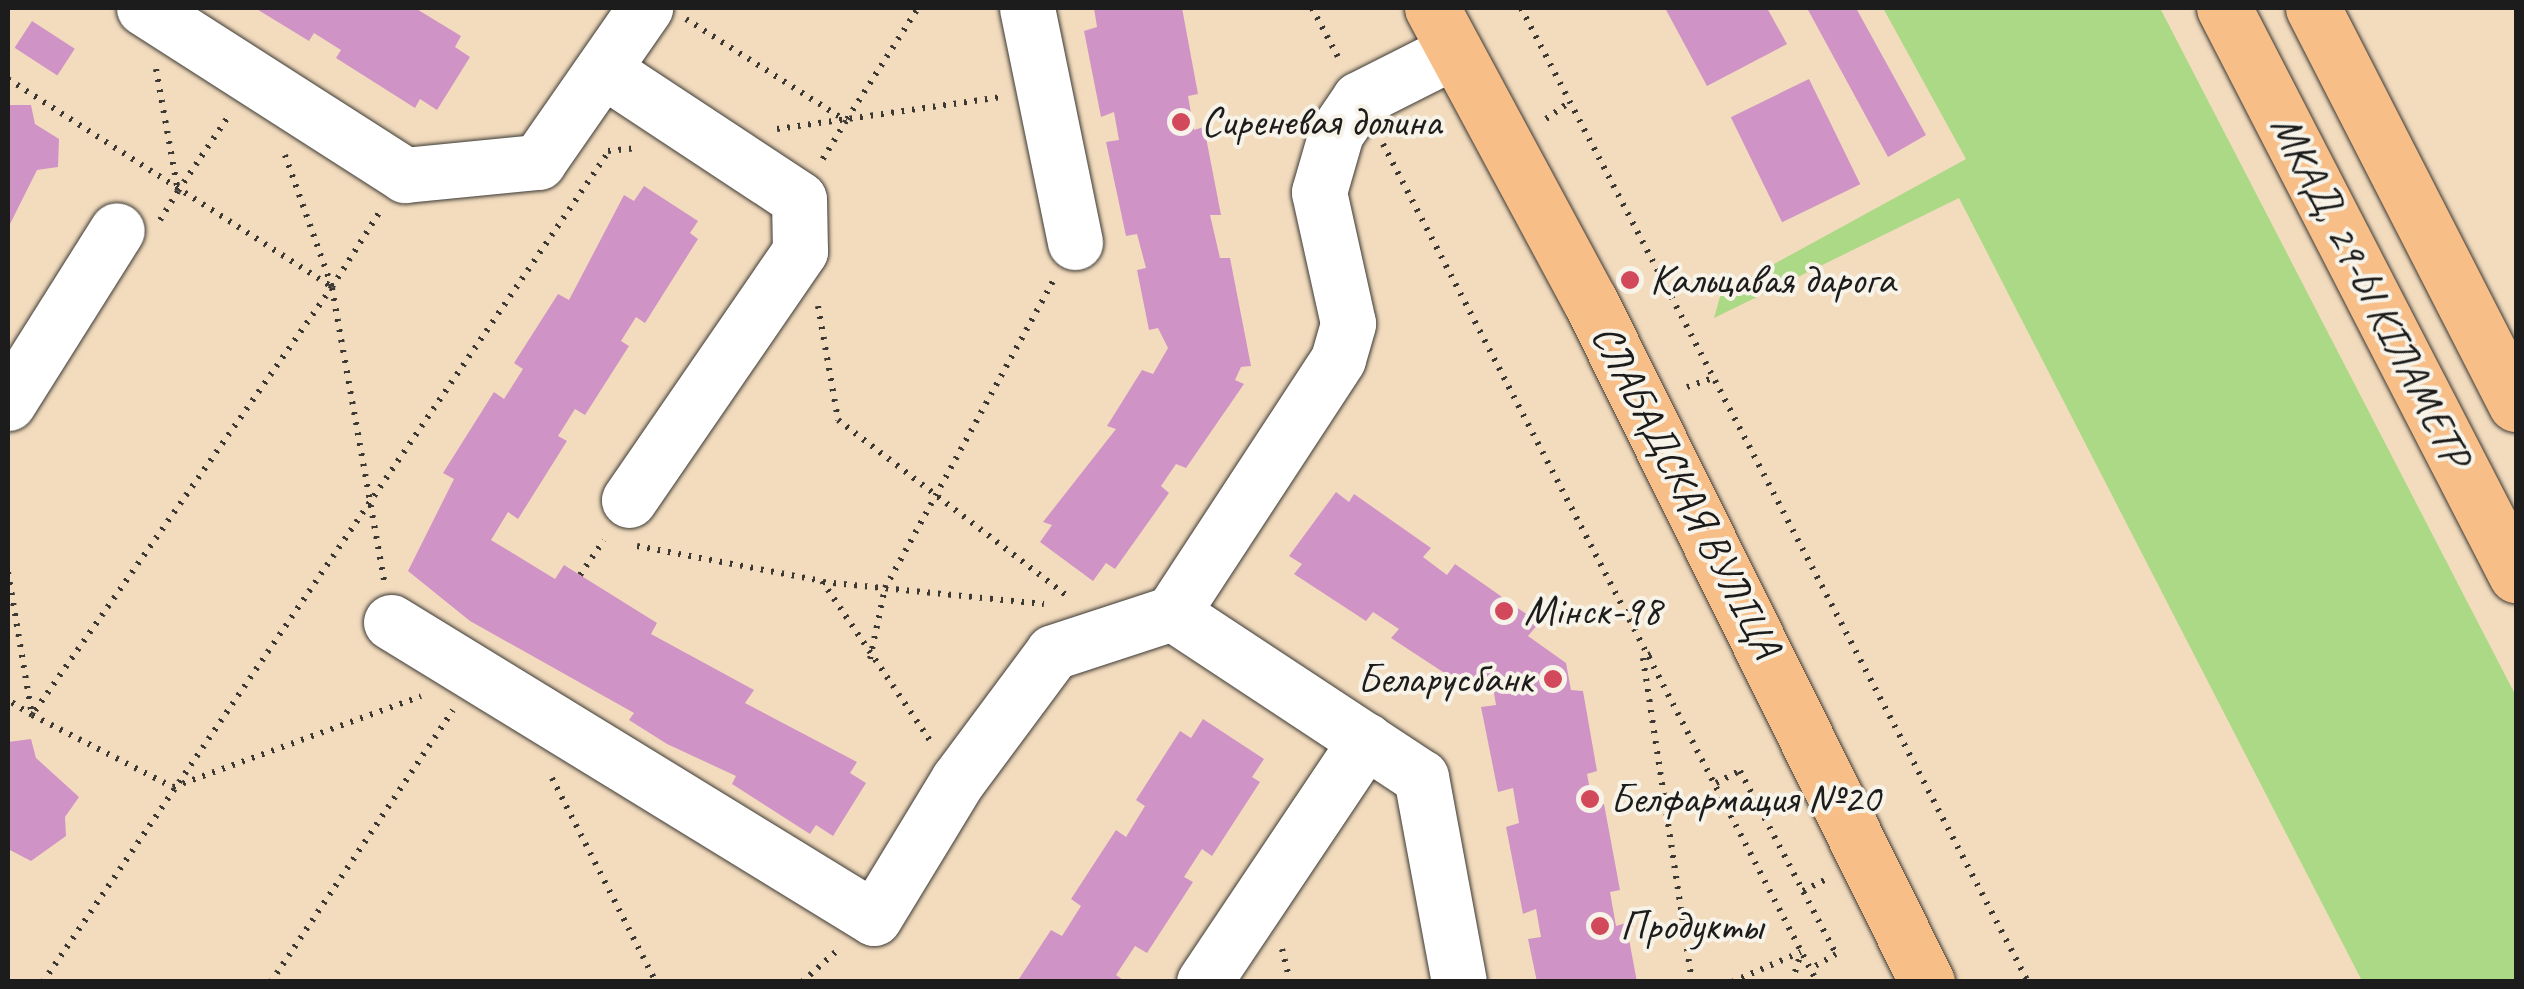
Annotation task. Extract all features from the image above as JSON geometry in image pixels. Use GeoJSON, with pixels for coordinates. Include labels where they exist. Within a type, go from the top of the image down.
{"type":"FeatureCollection","features":[{"type":"Feature","properties":{"kind":"main road","name":"МКАД, 29-Ы КІЛАМЕТР"},"geometry":{"type":"LineString","coordinates":[[2224,8],[2516,574]]}},
{"type":"Feature","properties":{"kind":"main road","name":"МКАД, 29-Ы КІЛАМЕТР"},"geometry":{"type":"LineString","coordinates":[[2313,8],[2516,404]]}},
{"type":"Feature","properties":{"kind":"main road","name":"СЛАБАДСКАЯ ВУЛІЦА"},"geometry":{"type":"LineString","coordinates":[[1442,29],[1599,318],[1928,982]]}},
{"type":"Feature","properties":{"kind":"lane"},"geometry":{"type":"LineString","coordinates":[[144,8],[256,75],[404,174],[538,162],[605,71],[645,8]]}},
{"type":"Feature","properties":{"kind":"lane"},"geometry":{"type":"LineString","coordinates":[[1027,8],[1074,242]]}},
{"type":"Feature","properties":{"kind":"lane"},"geometry":{"type":"LineString","coordinates":[[391,622],[874,918],[958,780],[1053,652],[1172,613],[1338,359],[1348,322],[1319,192],[1336,133],[1359,99],[1442,29]]}},
{"type":"Feature","properties":{"kind":"lane"},"geometry":{"type":"LineString","coordinates":[[605,71],[799,199],[800,251],[616,520]]}},
{"type":"Feature","properties":{"kind":"lane"},"geometry":{"type":"LineString","coordinates":[[8,403],[117,230]]}},
{"type":"Feature","properties":{"kind":"lane"},"geometry":{"type":"LineString","coordinates":[[1172,613],[1420,776],[1459,982]]}},
{"type":"Feature","properties":{"kind":"lane"},"geometry":{"type":"LineString","coordinates":[[1204,982],[1366,740]]}},
{"type":"Feature","properties":{"kind":"path"},"geometry":{"type":"LineString","coordinates":[[144,8],[178,192]]}},
{"type":"Feature","properties":{"kind":"path"},"geometry":{"type":"LineString","coordinates":[[668,8],[846,120]]}},
{"type":"Feature","properties":{"kind":"path"},"geometry":{"type":"LineString","coordinates":[[799,199],[918,8]]}},
{"type":"Feature","properties":{"kind":"path"},"geometry":{"type":"LineString","coordinates":[[1312,8],[1651,654],[1817,982]]}},
{"type":"Feature","properties":{"kind":"path"},"geometry":{"type":"LineString","coordinates":[[1521,8],[2028,982]]}},
{"type":"Feature","properties":{"kind":"path"},"geometry":{"type":"LineString","coordinates":[[178,192],[256,75]]}},
{"type":"Feature","properties":{"kind":"path"},"geometry":{"type":"LineString","coordinates":[[8,80],[332,287]]}},
{"type":"Feature","properties":{"kind":"path"},"geometry":{"type":"LineString","coordinates":[[46,980],[172,787],[371,506],[609,151],[1044,90]]}},
{"type":"Feature","properties":{"kind":"path"},"geometry":{"type":"LineString","coordinates":[[1544,115],[1569,102]]}},
{"type":"Feature","properties":{"kind":"path"},"geometry":{"type":"LineString","coordinates":[[281,146],[332,287],[391,622]]}},
{"type":"Feature","properties":{"kind":"path"},"geometry":{"type":"LineString","coordinates":[[32,715],[332,287],[404,174]]}},
{"type":"Feature","properties":{"kind":"path"},"geometry":{"type":"LineString","coordinates":[[870,660],[885,588],[1074,242]]}},
{"type":"Feature","properties":{"kind":"path"},"geometry":{"type":"LineString","coordinates":[[580,575],[616,520],[822,582],[1082,608],[838,420],[815,291]]}},
{"type":"Feature","properties":{"kind":"path"},"geometry":{"type":"LineString","coordinates":[[1689,391],[1713,378]]}},
{"type":"Feature","properties":{"kind":"path"},"geometry":{"type":"LineString","coordinates":[[8,572],[32,715]]}},
{"type":"Feature","properties":{"kind":"path"},"geometry":{"type":"LineString","coordinates":[[822,582],[870,660],[958,780]]}},
{"type":"Feature","properties":{"kind":"path"},"geometry":{"type":"LineString","coordinates":[[1651,654],[1643,658],[1692,982]]}},
{"type":"Feature","properties":{"kind":"path"},"geometry":{"type":"LineString","coordinates":[[8,700],[172,787],[475,676]]}},
{"type":"Feature","properties":{"kind":"path"},"geometry":{"type":"LineString","coordinates":[[271,982],[475,676]]}},
{"type":"Feature","properties":{"kind":"path"},"geometry":{"type":"LineString","coordinates":[[548,768],[656,982]]}},
{"type":"Feature","properties":{"kind":"path"},"geometry":{"type":"LineString","coordinates":[[1716,783],[1740,771],[1836,954],[1810,968]]}},
{"type":"Feature","properties":{"kind":"path"},"geometry":{"type":"LineString","coordinates":[[1793,980],[1802,952]]}},
{"type":"Feature","properties":{"kind":"path"},"geometry":{"type":"LineString","coordinates":[[1732,982],[1802,952]]}},
{"type":"Feature","properties":{"kind":"green space"},"geometry":{"type":"Polygon","coordinates":[[[1883,8],[2160,8],[2516,696],[2516,981],[2362,981],[1959,198],[1714,318],[1721,293],[1966,159],[1883,8]]]}},
{"type":"Feature","properties":{"kind":"building"},"geometry":{"type":"Polygon","coordinates":[[[255,8],[415,8],[461,36],[455,47],[470,57],[437,110],[420,99],[415,108],[336,58],[341,50],[314,33],[309,41],[255,8]]]}},
{"type":"Feature","properties":{"kind":"building"},"geometry":{"type":"Polygon","coordinates":[[[1094,8],[1182,8],[1198,94],[1188,96],[1194,130],[1204,127],[1221,215],[1210,215],[1220,258],[1230,258],[1251,366],[1241,367],[1235,380],[1244,384],[1186,468],[1176,464],[1161,486],[1169,493],[1115,569],[1106,563],[1093,581],[1040,542],[1052,525],[1043,522],[1116,429],[1107,426],[1142,370],[1153,374],[1168,348],[1158,328],[1149,330],[1137,270],[1146,268],[1137,234],[1126,236],[1106,142],[1119,140],[1114,112],[1101,117],[1084,31],[1097,27],[1094,8]]]}},
{"type":"Feature","properties":{"kind":"building"},"geometry":{"type":"Polygon","coordinates":[[[1665,8],[1767,8],[1787,44],[1707,86],[1665,8]]]}},
{"type":"Feature","properties":{"kind":"building"},"geometry":{"type":"Polygon","coordinates":[[[1807,8],[1856,8],[1926,135],[1888,157],[1807,8]]]}},
{"type":"Feature","properties":{"kind":"building"},"geometry":{"type":"Polygon","coordinates":[[[32,21],[75,49],[57,76],[15,48],[32,21]]]}},
{"type":"Feature","properties":{"kind":"building"},"geometry":{"type":"Polygon","coordinates":[[[1809,79],[1860,184],[1782,222],[1731,117],[1809,79]]]}},
{"type":"Feature","properties":{"kind":"building"},"geometry":{"type":"Polygon","coordinates":[[[8,105],[31,105],[35,124],[59,139],[58,167],[37,170],[8,228],[8,105]]]}},
{"type":"Feature","properties":{"kind":"building"},"geometry":{"type":"Polygon","coordinates":[[[644,186],[698,221],[690,233],[698,239],[645,323],[636,317],[621,341],[629,346],[585,415],[575,409],[558,436],[567,441],[518,519],[508,512],[491,540],[555,579],[564,565],[657,623],[651,634],[754,690],[745,703],[857,762],[850,773],[866,783],[833,836],[816,825],[810,834],[732,784],[736,776],[667,744],[629,720],[634,713],[470,621],[408,571],[454,479],[443,473],[494,392],[504,399],[523,369],[514,363],[558,294],[569,300],[624,195],[634,201],[644,186]]]}},
{"type":"Feature","properties":{"kind":"building"},"geometry":{"type":"Polygon","coordinates":[[[1336,492],[1349,502],[1354,494],[1431,548],[1423,557],[1447,575],[1455,564],[1539,623],[1528,636],[1566,663],[1571,690],[1583,691],[1597,771],[1587,774],[1593,806],[1604,804],[1620,890],[1610,892],[1616,926],[1626,923],[1637,982],[1537,982],[1528,939],[1541,937],[1536,909],[1523,914],[1506,827],[1519,823],[1513,788],[1498,792],[1481,707],[1496,705],[1494,693],[1479,683],[1472,691],[1391,638],[1399,629],[1373,612],[1366,621],[1294,574],[1302,564],[1289,556],[1336,492]]]}},
{"type":"Feature","properties":{"kind":"building"},"geometry":{"type":"Polygon","coordinates":[[[1203,719],[1264,759],[1252,777],[1260,782],[1212,856],[1202,849],[1184,877],[1193,882],[1147,953],[1135,946],[1116,975],[1126,982],[1017,982],[1051,930],[1062,936],[1081,906],[1071,899],[1116,830],[1126,837],[1145,806],[1136,800],[1180,731],[1191,738],[1203,719]]]}},
{"type":"Feature","properties":{"kind":"building"},"geometry":{"type":"Polygon","coordinates":[[[31,739],[36,758],[79,797],[65,817],[66,836],[31,861],[8,849],[8,742],[31,739]]]}},
{"type":"Feature","properties":{"kind":"place","name":"Сиреневая долина"},"geometry":{"type":"Point","coordinates":[1181,122]}},
{"type":"Feature","properties":{"kind":"place","name":"Кальцавая дарога"},"geometry":{"type":"Point","coordinates":[1630,280]}},
{"type":"Feature","properties":{"kind":"place","name":"Мінск-98"},"geometry":{"type":"Point","coordinates":[1504,611]}},
{"type":"Feature","properties":{"kind":"place","name":"Беларусбанк"},"geometry":{"type":"Point","coordinates":[1553,679]}},
{"type":"Feature","properties":{"kind":"place","name":"Белфармация №20"},"geometry":{"type":"Point","coordinates":[1590,799]}},
{"type":"Feature","properties":{"kind":"place","name":"Продукты"},"geometry":{"type":"Point","coordinates":[1600,926]}}]}
